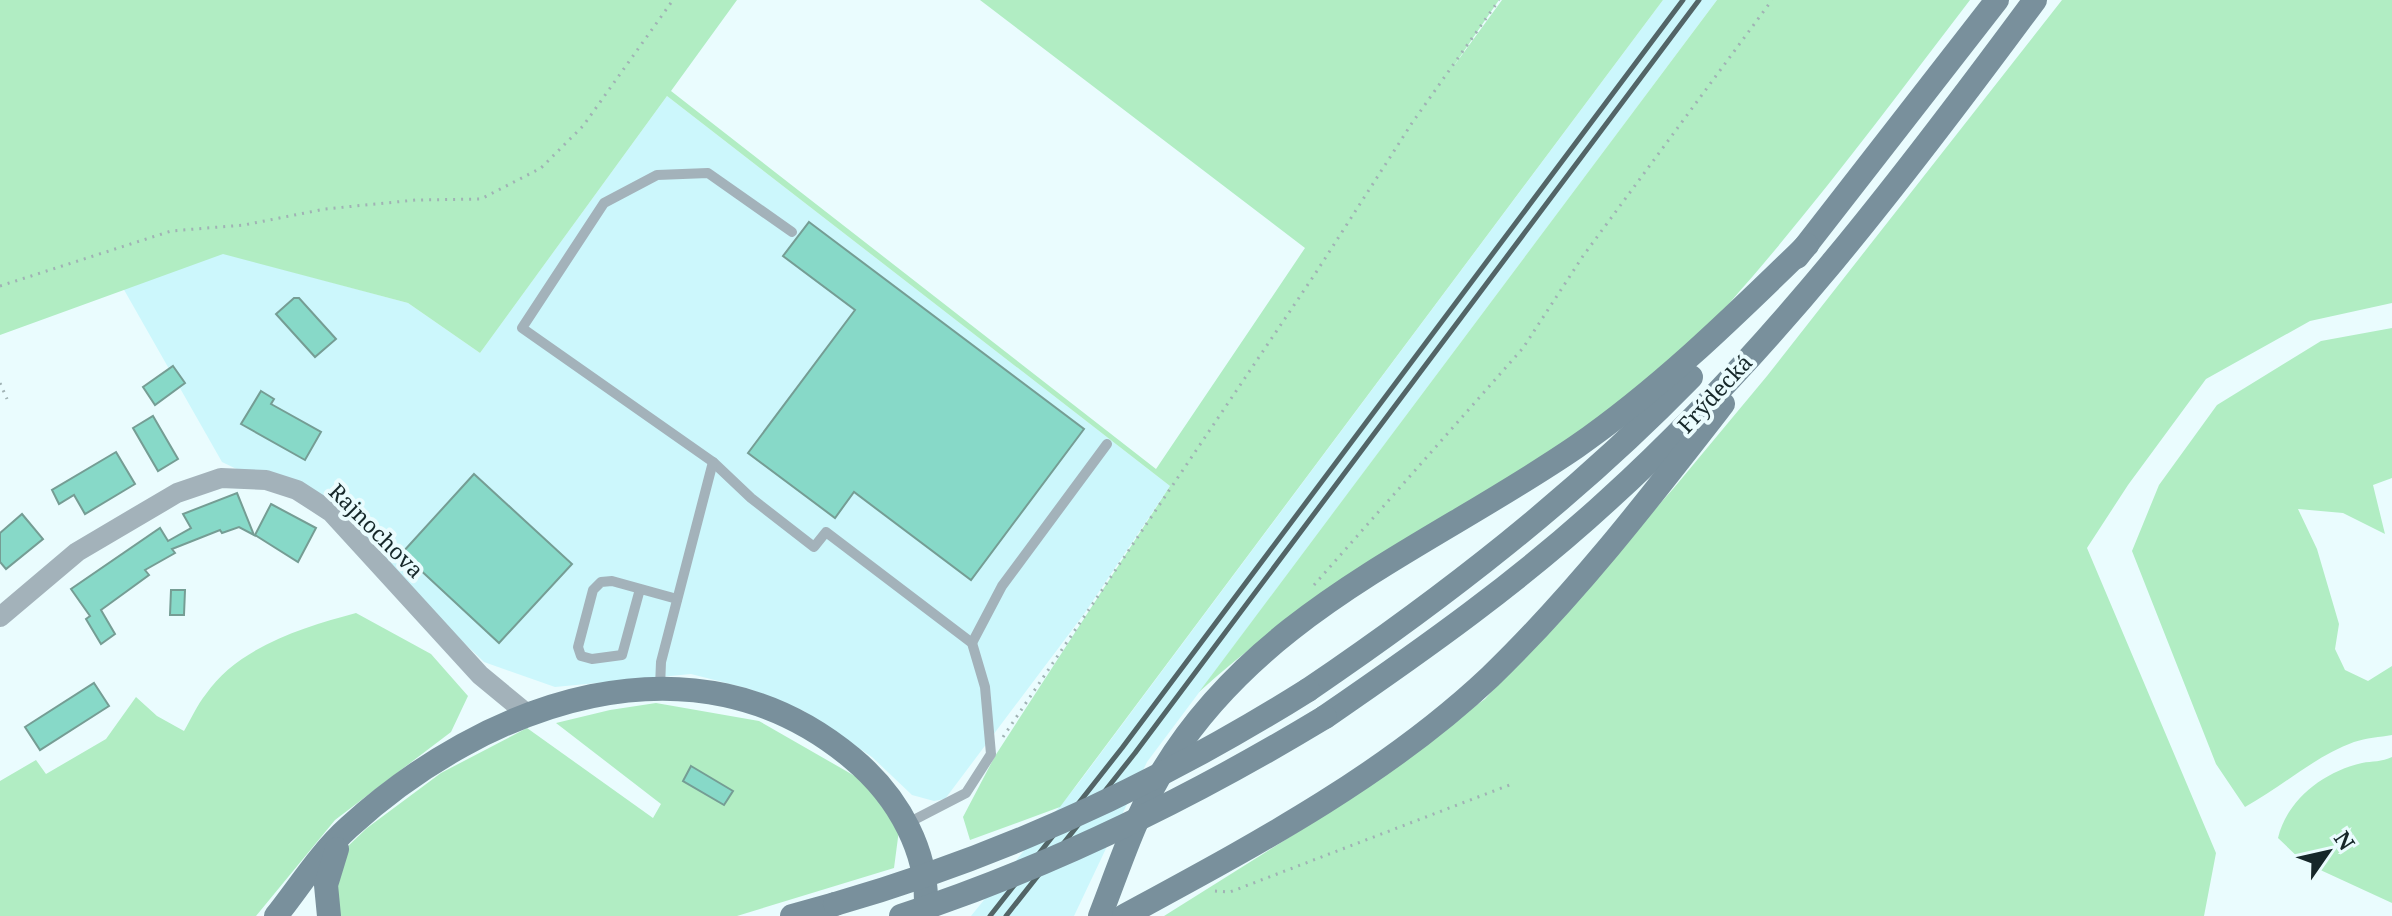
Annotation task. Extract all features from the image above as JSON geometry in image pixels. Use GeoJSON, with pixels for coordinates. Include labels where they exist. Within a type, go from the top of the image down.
{"type":"FeatureCollection","features":[{"type":"Feature","properties":{"kind":"main road","name":"Frýdecká"},"geometry":{"type":"LineString","coordinates":[[792,916],[947,868],[1106,803],[1187,762],[1308,690],[1403,625],[1531,525],[1627,443],[1695,372],[1807,245],[1997,0]]}},
{"type":"Feature","properties":{"kind":"main road","name":"Frýdecká"},"geometry":{"type":"LineString","coordinates":[[901,916],[986,886],[1122,828],[1223,777],[1325,717],[1492,600],[1609,499],[1714,394],[1837,259],[2035,0]]}},
{"type":"Feature","properties":{"kind":"main road"},"geometry":{"type":"LineString","coordinates":[[1100,916],[1143,811],[1172,757],[1215,700],[1293,624],[1574,448],[1650,393],[1807,245]]}},
{"type":"Feature","properties":{"kind":"main road"},"geometry":{"type":"LineString","coordinates":[[1124,916],[1360,778],[1432,726],[1488,678],[1538,627],[1644,505],[1837,259]]}},
{"type":"Feature","properties":{"kind":"main road"},"geometry":{"type":"LineString","coordinates":[[276,916],[345,830],[420,773],[526,713],[604,693],[660,687],[700,690],[735,698],[804,726],[861,766],[906,824],[923,869],[925,916]]}},
{"type":"Feature","properties":{"kind":"main road"},"geometry":{"type":"LineString","coordinates":[[329,916],[327,874],[345,830]]}},
{"type":"Feature","properties":{"kind":"street","name":"Rajnochova"},"geometry":{"type":"LineString","coordinates":[[0,617],[28,590],[77,552],[177,493],[221,478],[266,480],[297,490],[331,512],[480,675],[526,713]]}},
{"type":"Feature","properties":{"kind":"lane"},"geometry":{"type":"LineString","coordinates":[[792,232],[708,173],[657,175],[604,203],[522,328],[713,462],[751,498],[814,547],[826,532],[972,643],[985,687],[991,754],[966,793],[906,824]]}},
{"type":"Feature","properties":{"kind":"lane"},"geometry":{"type":"LineString","coordinates":[[972,643],[1002,586],[1107,444]]}},
{"type":"Feature","properties":{"kind":"lane"},"geometry":{"type":"LineString","coordinates":[[660,687],[661,662],[713,462]]}},
{"type":"Feature","properties":{"kind":"lane"},"geometry":{"type":"LineString","coordinates":[[640,589],[622,655],[592,659],[581,656],[578,647],[595,587],[608,581],[640,589],[677,599]]}},
{"type":"Feature","properties":{"kind":"path"},"geometry":{"type":"LineString","coordinates":[[0,286],[171,231],[244,225],[370,204],[481,199],[541,168],[583,126],[673,0]]}},
{"type":"Feature","properties":{"kind":"path"},"geometry":{"type":"LineString","coordinates":[[991,754],[1412,123],[1499,0]]}},
{"type":"Feature","properties":{"kind":"path"},"geometry":{"type":"LineString","coordinates":[[1293,624],[1309,590],[1523,348],[1583,256],[1772,0]]}},
{"type":"Feature","properties":{"kind":"path"},"geometry":{"type":"LineString","coordinates":[[0,383],[7,399]]}},
{"type":"Feature","properties":{"kind":"path"},"geometry":{"type":"LineString","coordinates":[[1171,891],[1230,892],[1512,784]]}},
{"type":"Feature","properties":{"kind":"shaded area"},"geometry":{"type":"Polygon","coordinates":[[[1663,0],[1717,0],[1147,762],[1074,916],[971,916],[1077,785],[1663,0]]]}},
{"type":"Feature","properties":{"kind":"shaded area"},"geometry":{"type":"Polygon","coordinates":[[[667,96],[1170,486],[1084,614],[945,799],[934,801],[912,795],[872,757],[804,711],[750,689],[691,674],[555,687],[484,662],[329,513],[222,462],[123,288],[223,253],[408,303],[480,353],[667,96]]]}},
{"type":"Feature","properties":{"kind":"green space"},"geometry":{"type":"Polygon","coordinates":[[[0,0],[737,0],[671,91],[1156,469],[1305,248],[980,0],[1499,0],[1451,70],[1502,0],[1663,0],[1060,807],[970,840],[963,817],[995,756],[1170,486],[667,96],[480,353],[408,303],[223,254],[0,335],[0,0]]]}},
{"type":"Feature","properties":{"kind":"green space"},"geometry":{"type":"Polygon","coordinates":[[[1717,0],[1970,0],[1781,242],[1677,361],[1593,425],[1306,608],[1251,648],[1199,692],[1717,0]]]}},
{"type":"Feature","properties":{"kind":"green space"},"geometry":{"type":"Polygon","coordinates":[[[2062,0],[2392,0],[2392,303],[2310,321],[2206,379],[2128,485],[2087,548],[2216,853],[2204,916],[1164,916],[1336,808],[1485,699],[1673,489],[1767,376],[2062,0]]]}},
{"type":"Feature","properties":{"kind":"green space"},"geometry":{"type":"Polygon","coordinates":[[[2392,328],[2392,478],[2373,485],[2385,534],[2343,513],[2298,509],[2317,549],[2339,624],[2335,649],[2345,670],[2368,681],[2392,666],[2392,735],[2340,748],[2245,807],[2216,764],[2132,551],[2159,485],[2217,405],[2321,341],[2392,328]]]}},
{"type":"Feature","properties":{"kind":"green space"},"geometry":{"type":"Polygon","coordinates":[[[356,613],[431,654],[468,696],[451,732],[335,820],[256,916],[0,916],[0,781],[36,760],[46,774],[106,739],[136,697],[157,716],[184,731],[206,694],[236,663],[294,632],[356,613]]]}},
{"type":"Feature","properties":{"kind":"green space"},"geometry":{"type":"Polygon","coordinates":[[[656,703],[759,721],[867,783],[899,830],[894,868],[737,916],[340,916],[336,898],[344,850],[367,828],[441,773],[527,728],[653,818],[661,804],[556,723],[656,703]]]}},
{"type":"Feature","properties":{"kind":"green space"},"geometry":{"type":"Polygon","coordinates":[[[2392,757],[2392,903],[2303,862],[2278,838],[2298,800],[2321,781],[2348,767],[2392,757]]]}},
{"type":"Feature","properties":{"kind":"building"},"geometry":{"type":"Polygon","coordinates":[[[809,222],[1084,429],[971,580],[854,492],[835,518],[748,453],[855,310],[783,256],[809,222]]]}},
{"type":"Feature","properties":{"kind":"building"},"geometry":{"type":"Polygon","coordinates":[[[294,298],[299,298],[336,339],[315,357],[276,314],[294,298]]]}},
{"type":"Feature","properties":{"kind":"building"},"geometry":{"type":"Polygon","coordinates":[[[173,366],[185,383],[155,405],[143,387],[173,366]]]}},
{"type":"Feature","properties":{"kind":"building"},"geometry":{"type":"Polygon","coordinates":[[[261,391],[274,399],[271,404],[321,432],[305,460],[241,424],[261,391]]]}},
{"type":"Feature","properties":{"kind":"building"},"geometry":{"type":"Polygon","coordinates":[[[153,416],[178,459],[158,471],[133,428],[153,416]]]}},
{"type":"Feature","properties":{"kind":"building"},"geometry":{"type":"Polygon","coordinates":[[[116,452],[135,484],[85,514],[74,495],[59,504],[52,490],[116,452]]]}},
{"type":"Feature","properties":{"kind":"building"},"geometry":{"type":"Polygon","coordinates":[[[474,474],[572,564],[499,643],[402,553],[474,474]]]}},
{"type":"Feature","properties":{"kind":"building"},"geometry":{"type":"Polygon","coordinates":[[[237,493],[254,535],[239,527],[222,533],[220,530],[172,549],[175,553],[145,570],[149,575],[101,610],[115,634],[101,644],[86,619],[90,616],[71,589],[160,528],[168,541],[191,528],[183,514],[237,493]]]}},
{"type":"Feature","properties":{"kind":"building"},"geometry":{"type":"Polygon","coordinates":[[[271,504],[316,528],[298,562],[255,535],[271,504]]]}},
{"type":"Feature","properties":{"kind":"building"},"geometry":{"type":"Polygon","coordinates":[[[22,514],[43,539],[6,569],[0,562],[0,533],[22,514]]]}},
{"type":"Feature","properties":{"kind":"building"},"geometry":{"type":"Polygon","coordinates":[[[171,590],[185,590],[184,615],[170,615],[171,590]]]}},
{"type":"Feature","properties":{"kind":"building"},"geometry":{"type":"Polygon","coordinates":[[[94,683],[109,706],[40,750],[25,727],[94,683]]]}},
{"type":"Feature","properties":{"kind":"building"},"geometry":{"type":"Polygon","coordinates":[[[691,766],[733,791],[724,805],[683,781],[691,766]]]}},
{"type":"Feature","properties":{"kind":"railway"},"geometry":{"type":"LineString","coordinates":[[990,916],[1122,748],[1683,0]]}},
{"type":"Feature","properties":{"kind":"railway"},"geometry":{"type":"LineString","coordinates":[[1006,916],[1135,753],[1699,0]]}}]}
